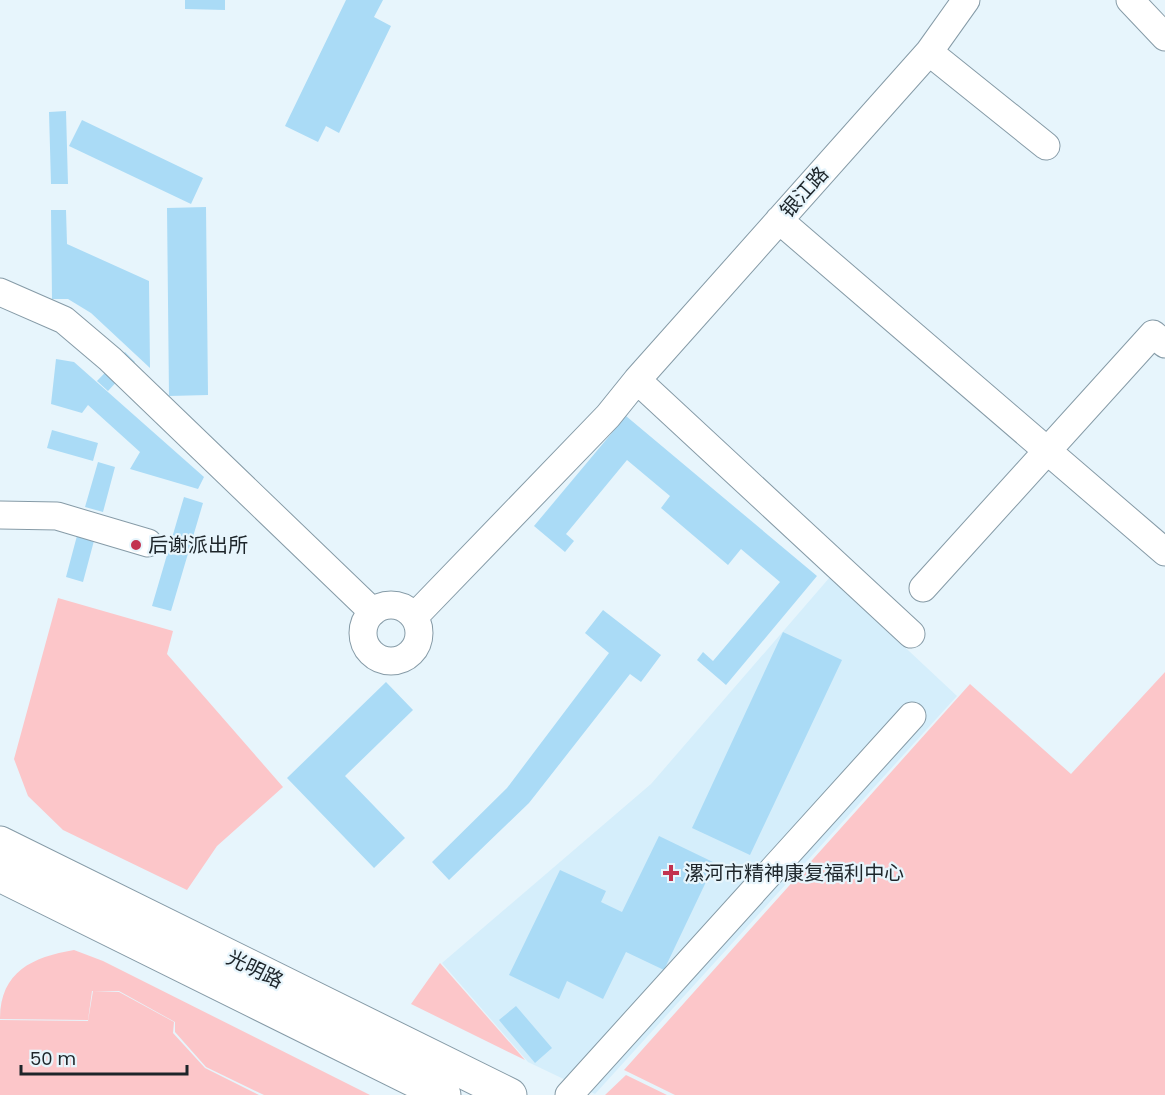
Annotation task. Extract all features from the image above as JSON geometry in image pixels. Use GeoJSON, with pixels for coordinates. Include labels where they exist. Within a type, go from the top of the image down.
{"type":"FeatureCollection","features":[{"type":"Feature","properties":{"kind":"street","name":"银江路"},"geometry":{"type":"LineString","coordinates":[[414,617],[608,416],[637,380],[929,52],[966,0]]}},
{"type":"Feature","properties":{"kind":"street"},"geometry":{"type":"LineString","coordinates":[[1130,0],[1165,37]]}},
{"type":"Feature","properties":{"kind":"street"},"geometry":{"type":"LineString","coordinates":[[929,52],[1046,146]]}},
{"type":"Feature","properties":{"kind":"street"},"geometry":{"type":"LineString","coordinates":[[779,220],[1165,552]]}},
{"type":"Feature","properties":{"kind":"street"},"geometry":{"type":"LineString","coordinates":[[0,292],[64,320],[110,359],[373,612]]}},
{"type":"Feature","properties":{"kind":"street"},"geometry":{"type":"LineString","coordinates":[[923,588],[1153,334],[1165,344]]}},
{"type":"Feature","properties":{"kind":"street"},"geometry":{"type":"LineString","coordinates":[[637,380],[911,634]]}},
{"type":"Feature","properties":{"kind":"street"},"geometry":{"type":"LineString","coordinates":[[0,515],[57,516],[148,543]]}},
{"type":"Feature","properties":{"kind":"street"},"geometry":{"type":"LineString","coordinates":[[399,606],[414,617],[419,635],[412,651],[406,657],[388,661],[372,654],[364,638],[364,629],[373,612],[381,607],[399,606]]}},
{"type":"Feature","properties":{"kind":"street"},"geometry":{"type":"LineString","coordinates":[[569,1095],[912,716]]}},
{"type":"Feature","properties":{"kind":"street","name":"光明路"},"geometry":{"type":"LineString","coordinates":[[0,843],[510,1095]]}},
{"type":"Feature","properties":{"kind":"street","name":"光明路"},"geometry":{"type":"LineString","coordinates":[[0,875],[444,1095]]}},
{"type":"Feature","properties":{"kind":"shaded area","name":"漯河市精神康复福利中心"},"geometry":{"type":"Polygon","coordinates":[[[830,577],[957,696],[595,1094],[528,1062],[442,963],[651,784],[830,577]]]}},
{"type":"Feature","properties":{"kind":"shaded area"},"geometry":{"type":"Polygon","coordinates":[[[58,598],[173,631],[167,654],[283,787],[217,846],[187,890],[63,830],[28,796],[14,759],[58,598]]]}},
{"type":"Feature","properties":{"kind":"shaded area"},"geometry":{"type":"Polygon","coordinates":[[[1165,672],[1165,1095],[675,1095],[624,1070],[970,684],[1071,774],[1165,672]]]}},
{"type":"Feature","properties":{"kind":"shaded area"},"geometry":{"type":"Polygon","coordinates":[[[74,950],[103,961],[370,1095],[264,1095],[206,1067],[175,1032],[175,1022],[119,991],[92,991],[88,1020],[0,1019],[1,1003],[12,978],[32,963],[45,957],[74,950]]]}},
{"type":"Feature","properties":{"kind":"shaded area"},"geometry":{"type":"Polygon","coordinates":[[[440,963],[525,1060],[411,1004],[440,963]]]}},
{"type":"Feature","properties":{"kind":"shaded area"},"geometry":{"type":"Polygon","coordinates":[[[93,991],[119,992],[174,1022],[173,1033],[205,1068],[259,1095],[0,1095],[0,1020],[88,1021],[93,991]]]}},
{"type":"Feature","properties":{"kind":"shaded area"},"geometry":{"type":"Polygon","coordinates":[[[626,1075],[667,1095],[605,1095],[626,1075]]]}},
{"type":"Feature","properties":{"kind":"building"},"geometry":{"type":"Polygon","coordinates":[[[185,0],[225,0],[225,10],[185,9],[185,0]]]}},
{"type":"Feature","properties":{"kind":"building"},"geometry":{"type":"Polygon","coordinates":[[[346,0],[383,0],[374,17],[391,26],[339,133],[326,126],[318,142],[285,126],[346,0]]]}},
{"type":"Feature","properties":{"kind":"building"},"geometry":{"type":"Polygon","coordinates":[[[66,111],[68,184],[51,184],[49,112],[66,111]]]}},
{"type":"Feature","properties":{"kind":"building"},"geometry":{"type":"Polygon","coordinates":[[[82,120],[203,178],[191,204],[69,146],[82,120]]]}},
{"type":"Feature","properties":{"kind":"building"},"geometry":{"type":"Polygon","coordinates":[[[206,207],[208,395],[169,396],[167,208],[206,207]]]}},
{"type":"Feature","properties":{"kind":"building"},"geometry":{"type":"Polygon","coordinates":[[[51,210],[66,210],[67,244],[149,281],[150,368],[91,313],[68,299],[52,299],[51,210]]]}},
{"type":"Feature","properties":{"kind":"building"},"geometry":{"type":"Polygon","coordinates":[[[125,352],[135,362],[108,391],[97,381],[125,352]]]}},
{"type":"Feature","properties":{"kind":"building"},"geometry":{"type":"Polygon","coordinates":[[[56,359],[74,362],[204,477],[198,489],[130,469],[140,452],[88,405],[82,413],[51,404],[56,359]]]}},
{"type":"Feature","properties":{"kind":"building"},"geometry":{"type":"Polygon","coordinates":[[[626,416],[817,576],[726,685],[697,660],[703,652],[713,661],[780,582],[741,549],[728,565],[661,508],[670,496],[627,460],[566,534],[574,541],[565,552],[534,526],[626,416]]]}},
{"type":"Feature","properties":{"kind":"building"},"geometry":{"type":"Polygon","coordinates":[[[52,430],[98,443],[93,461],[47,448],[52,430]]]}},
{"type":"Feature","properties":{"kind":"building"},"geometry":{"type":"Polygon","coordinates":[[[98,462],[115,467],[103,512],[85,507],[98,462]]]}},
{"type":"Feature","properties":{"kind":"building"},"geometry":{"type":"Polygon","coordinates":[[[184,497],[203,503],[171,611],[152,606],[184,497]]]}},
{"type":"Feature","properties":{"kind":"building"},"geometry":{"type":"Polygon","coordinates":[[[78,532],[95,537],[83,582],[66,577],[78,532]]]}},
{"type":"Feature","properties":{"kind":"building"},"geometry":{"type":"Polygon","coordinates":[[[603,610],[661,655],[641,682],[630,674],[529,803],[449,880],[432,862],[507,788],[609,653],[585,633],[603,610]]]}},
{"type":"Feature","properties":{"kind":"building"},"geometry":{"type":"Polygon","coordinates":[[[783,632],[842,660],[750,855],[692,828],[783,632]]]}},
{"type":"Feature","properties":{"kind":"building"},"geometry":{"type":"Polygon","coordinates":[[[386,682],[413,710],[345,776],[405,838],[374,868],[287,778],[386,682]]]}},
{"type":"Feature","properties":{"kind":"building"},"geometry":{"type":"Polygon","coordinates":[[[659,836],[715,863],[664,970],[626,952],[603,999],[567,981],[559,999],[509,975],[560,870],[606,891],[601,902],[622,912],[659,836]]]}},
{"type":"Feature","properties":{"kind":"building"},"geometry":{"type":"Polygon","coordinates":[[[516,1006],[552,1048],[535,1063],[499,1020],[516,1006]]]}},
{"type":"Feature","properties":{"kind":"place","name":"后谢派出所"},"geometry":{"type":"Point","coordinates":[136,545]}},
{"type":"Feature","properties":{"kind":"place","name":"漯河市精神康复福利中心"},"geometry":{"type":"Point","coordinates":[671,873]}}]}
